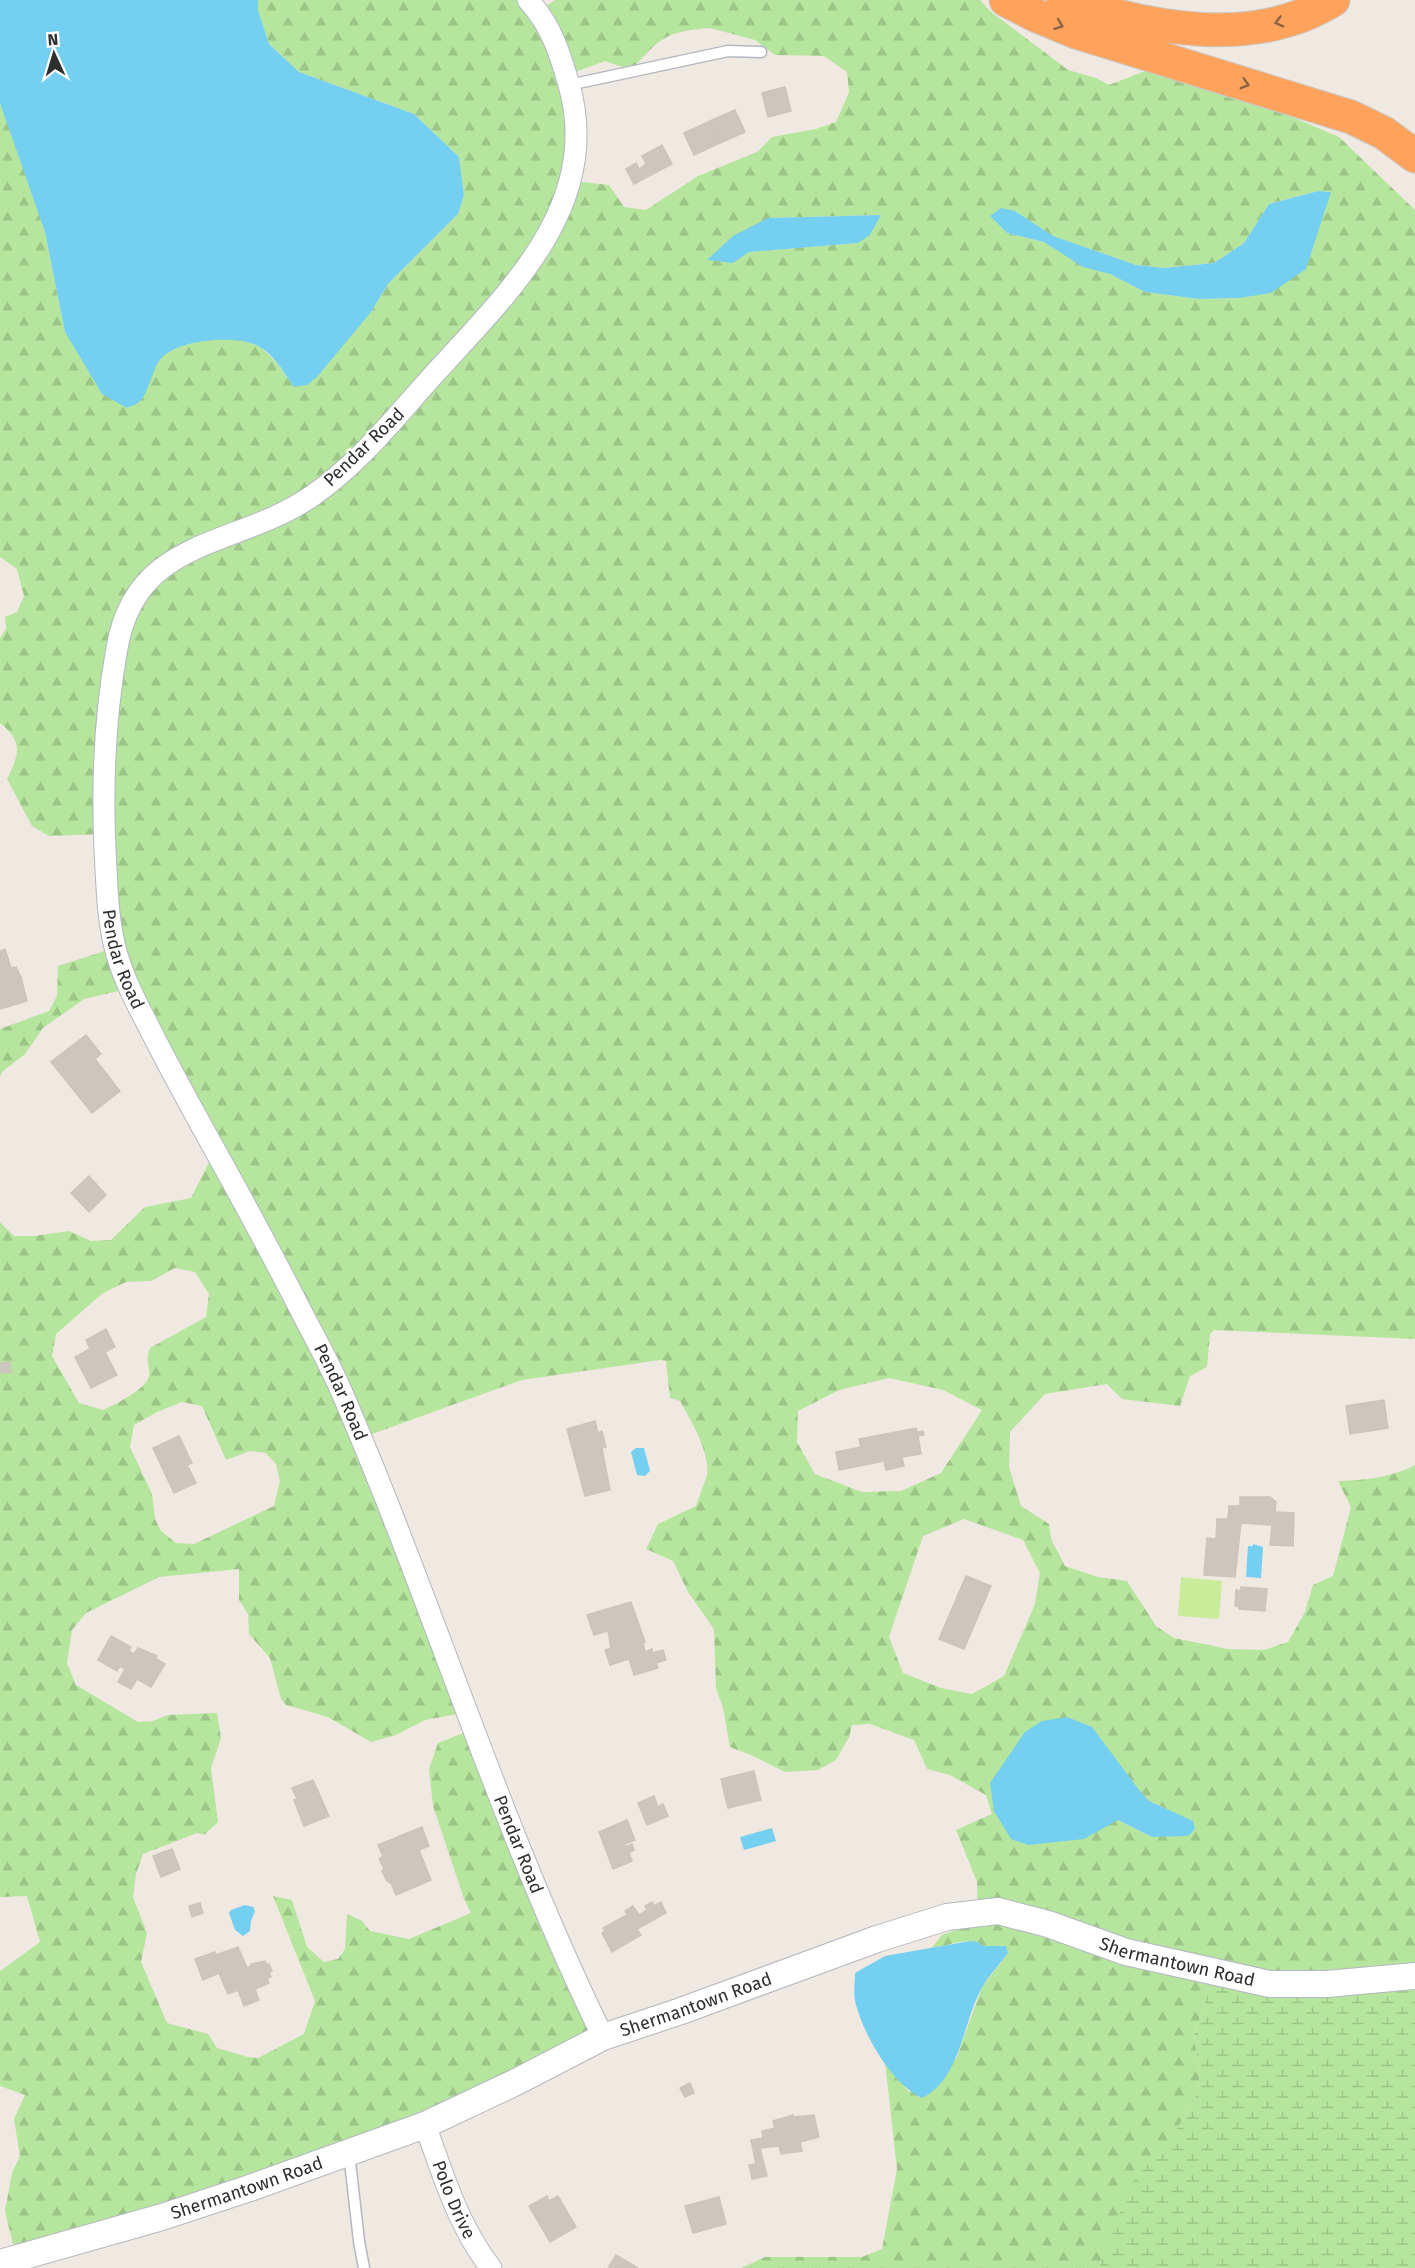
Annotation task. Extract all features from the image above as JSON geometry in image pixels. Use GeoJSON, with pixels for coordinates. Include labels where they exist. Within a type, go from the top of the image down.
{"type":"FeatureCollection","features":[{"type":"Feature","properties":{"kind":"highway"},"geometry":{"type":"LineString","coordinates":[[1006,0],[1076,32],[1351,117],[1384,133],[1415,156]]}},
{"type":"Feature","properties":{"kind":"highway"},"geometry":{"type":"LineString","coordinates":[[1063,0],[1098,12],[1134,20],[1200,29],[1221,29],[1258,27],[1284,21],[1333,0]]}},
{"type":"Feature","properties":{"kind":"street","name":"Pendar Road"},"geometry":{"type":"LineString","coordinates":[[528,0],[552,32],[576,110],[575,165],[571,183],[547,238],[472,333],[386,430],[347,469],[296,506],[181,555],[151,576],[134,598],[118,640],[115,658],[105,763],[104,820],[109,919],[116,953],[132,995],[164,1059],[259,1229],[338,1384],[369,1456],[551,1926],[564,1958],[603,2037]]}},
{"type":"Feature","properties":{"kind":"street","name":"Shermantown Road"},"geometry":{"type":"LineString","coordinates":[[0,2263],[162,2217],[426,2125],[603,2037],[887,1936],[948,1917],[998,1911],[1048,1923],[1126,1952],[1270,1984],[1327,1984],[1415,1976]]}},
{"type":"Feature","properties":{"kind":"street","name":"Polo Drive"},"geometry":{"type":"LineString","coordinates":[[426,2125],[452,2200],[491,2268]]}},
{"type":"Feature","properties":{"kind":"lane"},"geometry":{"type":"LineString","coordinates":[[569,85],[728,51],[761,52]]}},
{"type":"Feature","properties":{"kind":"lane"},"geometry":{"type":"LineString","coordinates":[[349,2153],[364,2268]]}},
{"type":"Feature","properties":{"kind":"green space"},"geometry":{"type":"Polygon","coordinates":[[[258,0],[529,0],[543,8],[555,0],[980,0],[990,11],[1068,70],[1096,78],[1109,85],[1153,68],[1229,90],[1339,137],[1415,210],[1415,1339],[1214,1330],[1210,1334],[1207,1367],[1190,1376],[1180,1406],[1122,1399],[1107,1384],[1045,1394],[1010,1432],[1009,1467],[1021,1506],[1049,1524],[1051,1539],[1065,1566],[1098,1577],[1127,1581],[1156,1626],[1174,1638],[1228,1649],[1264,1650],[1288,1642],[1305,1612],[1313,1585],[1333,1576],[1351,1507],[1338,1481],[1387,1476],[1415,1465],[1415,1972],[1208,1974],[1204,2007],[1194,2035],[1200,2076],[1195,2100],[1099,2268],[741,2268],[765,2257],[862,2257],[882,2249],[897,2169],[885,2062],[909,2092],[956,2059],[982,1987],[1008,1953],[1006,1947],[983,1946],[972,1941],[931,1949],[942,1935],[978,1922],[977,1882],[956,1830],[992,1814],[986,1795],[950,1775],[927,1769],[914,1740],[870,1724],[852,1725],[849,1737],[836,1760],[818,1770],[785,1772],[730,1747],[723,1708],[716,1688],[714,1629],[688,1592],[673,1561],[646,1549],[658,1524],[696,1506],[707,1475],[706,1457],[699,1437],[680,1401],[670,1398],[666,1361],[660,1360],[522,1380],[361,1438],[468,1712],[425,1720],[396,1735],[371,1742],[328,1717],[286,1705],[281,1699],[270,1658],[249,1634],[248,1614],[239,1600],[239,1569],[159,1577],[86,1613],[72,1630],[67,1663],[76,1685],[138,1722],[153,1721],[168,1715],[217,1713],[221,1738],[211,1768],[218,1822],[204,1835],[197,1833],[143,1854],[136,1874],[133,1897],[147,1933],[141,1962],[167,2023],[208,2034],[217,2048],[258,2058],[304,2034],[315,2001],[273,1896],[292,1900],[307,1947],[324,1962],[338,1959],[345,1949],[347,1914],[362,1921],[370,1931],[409,1939],[471,1913],[464,1899],[433,1806],[429,1769],[438,1743],[474,1729],[603,2046],[512,2097],[16,2257],[5,2211],[12,2173],[20,2156],[14,2119],[25,2095],[0,2086],[0,1971],[40,1942],[27,1896],[0,1897],[0,1222],[14,1236],[34,1236],[69,1231],[91,1241],[111,1240],[145,1207],[191,1198],[215,1151],[127,989],[84,999],[43,1028],[25,1054],[2,1072],[0,1077],[0,1029],[49,1011],[57,996],[58,966],[111,949],[104,834],[49,836],[32,826],[7,779],[17,749],[13,736],[0,723],[0,638],[6,629],[5,617],[17,612],[24,596],[17,569],[0,557],[0,103],[2,103],[45,232],[65,332],[140,401],[160,359],[180,347],[209,340],[239,340],[261,348],[275,361],[294,387],[371,312],[388,284],[458,214],[464,195],[459,157],[414,114],[299,72],[269,44],[258,10],[258,0]],[[710,28],[673,34],[657,43],[631,70],[605,61],[570,74],[572,181],[609,185],[624,207],[646,210],[698,176],[757,152],[772,137],[816,129],[836,122],[849,92],[847,72],[824,56],[775,55],[755,40],[710,28]],[[1317,191],[1269,204],[1244,243],[1214,263],[1164,268],[1136,265],[1052,236],[1015,211],[990,216],[1007,233],[1044,242],[1083,266],[1110,274],[1145,292],[1199,299],[1239,298],[1331,192],[1317,191]],[[880,215],[768,218],[748,252],[858,243],[880,215]],[[175,1268],[151,1281],[126,1282],[103,1293],[56,1334],[52,1356],[79,1403],[103,1410],[129,1396],[147,1381],[150,1348],[206,1317],[209,1294],[195,1272],[175,1268]],[[889,1378],[839,1390],[798,1411],[797,1442],[815,1474],[862,1492],[901,1491],[941,1473],[982,1410],[943,1390],[889,1378]],[[182,1402],[134,1425],[130,1447],[152,1494],[155,1519],[161,1531],[176,1543],[194,1544],[274,1506],[280,1481],[276,1464],[266,1453],[250,1451],[226,1460],[202,1406],[182,1402]],[[964,1519],[923,1536],[889,1637],[903,1673],[941,1688],[972,1694],[1004,1676],[1035,1604],[1040,1573],[1023,1540],[964,1519]],[[1139,1791],[1118,1820],[1152,1837],[1192,1821],[1149,1801],[1139,1791]]]}},
{"type":"Feature","properties":{"kind":"green space"},"geometry":{"type":"Polygon","coordinates":[[[1181,1577],[1222,1581],[1219,1619],[1178,1616],[1181,1577]]]}},
{"type":"Feature","properties":{"kind":"green space"},"geometry":{"type":"Polygon","coordinates":[[[1415,1972],[1415,2268],[1099,2268],[1131,2184],[1173,2135],[1195,2100],[1200,2076],[1194,2035],[1204,2007],[1208,1974],[1415,1972]]]}},
{"type":"Feature","properties":{"kind":"water"},"geometry":{"type":"Polygon","coordinates":[[[0,0],[258,0],[258,10],[269,44],[299,72],[414,114],[459,157],[464,195],[458,214],[388,284],[371,312],[317,377],[307,385],[294,387],[274,359],[258,346],[236,340],[206,341],[191,343],[167,354],[156,365],[142,399],[127,408],[102,394],[65,332],[45,232],[0,103],[0,0]]]}},
{"type":"Feature","properties":{"kind":"water"},"geometry":{"type":"Polygon","coordinates":[[[1318,191],[1331,192],[1306,269],[1271,293],[1239,298],[1199,299],[1145,292],[1110,274],[1083,267],[1044,242],[1007,233],[990,216],[1001,208],[1015,211],[1053,236],[1136,265],[1164,268],[1214,263],[1244,243],[1269,204],[1318,191]]]}},
{"type":"Feature","properties":{"kind":"water"},"geometry":{"type":"Polygon","coordinates":[[[881,215],[870,235],[858,243],[749,252],[733,263],[707,260],[733,236],[768,218],[881,215]]]}},
{"type":"Feature","properties":{"kind":"water"},"geometry":{"type":"Polygon","coordinates":[[[636,1448],[644,1448],[650,1471],[645,1476],[637,1475],[631,1452],[636,1448]]]}},
{"type":"Feature","properties":{"kind":"water"},"geometry":{"type":"Polygon","coordinates":[[[1253,1544],[1263,1547],[1261,1578],[1246,1577],[1248,1546],[1253,1546],[1253,1544]]]}},
{"type":"Feature","properties":{"kind":"water"},"geometry":{"type":"Polygon","coordinates":[[[1067,1717],[1092,1727],[1149,1801],[1193,1821],[1195,1829],[1188,1836],[1152,1837],[1118,1820],[1084,1839],[1028,1845],[1011,1839],[994,1811],[990,1783],[1025,1732],[1042,1721],[1067,1717]]]}},
{"type":"Feature","properties":{"kind":"water"},"geometry":{"type":"Polygon","coordinates":[[[772,1828],[776,1841],[744,1850],[740,1837],[772,1828]]]}},
{"type":"Feature","properties":{"kind":"water"},"geometry":{"type":"Polygon","coordinates":[[[245,1905],[253,1907],[255,1911],[250,1931],[243,1936],[235,1930],[229,1913],[245,1905]]]}},
{"type":"Feature","properties":{"kind":"water"},"geometry":{"type":"Polygon","coordinates":[[[970,1941],[978,1942],[983,1946],[1006,1946],[1008,1953],[983,1986],[960,2048],[945,2078],[922,2098],[900,2082],[873,2045],[856,2005],[855,1973],[885,1956],[970,1941]]]}},
{"type":"Feature","properties":{"kind":"building"},"geometry":{"type":"Polygon","coordinates":[[[785,87],[791,111],[768,117],[762,93],[785,87]]]}},
{"type":"Feature","properties":{"kind":"building"},"geometry":{"type":"Polygon","coordinates":[[[735,110],[745,132],[720,143],[710,121],[735,110]]]}},
{"type":"Feature","properties":{"kind":"building"},"geometry":{"type":"Polygon","coordinates":[[[710,121],[720,143],[694,155],[684,133],[710,121]]]}},
{"type":"Feature","properties":{"kind":"building"},"geometry":{"type":"Polygon","coordinates":[[[662,145],[672,164],[634,184],[626,169],[636,163],[639,169],[646,164],[642,156],[662,145]]]}},
{"type":"Feature","properties":{"kind":"building"},"geometry":{"type":"Polygon","coordinates":[[[5,949],[11,968],[16,967],[21,977],[27,1001],[0,1009],[0,951],[5,949]]]}},
{"type":"Feature","properties":{"kind":"building"},"geometry":{"type":"Polygon","coordinates":[[[86,1035],[101,1054],[95,1059],[120,1091],[92,1113],[51,1062],[86,1035]]]}},
{"type":"Feature","properties":{"kind":"building"},"geometry":{"type":"Polygon","coordinates":[[[89,1176],[106,1195],[89,1212],[71,1193],[89,1176]]]}},
{"type":"Feature","properties":{"kind":"building"},"geometry":{"type":"Polygon","coordinates":[[[106,1329],[115,1347],[105,1352],[117,1375],[91,1388],[75,1357],[90,1349],[86,1340],[106,1329]]]}},
{"type":"Feature","properties":{"kind":"building"},"geometry":{"type":"Polygon","coordinates":[[[10,1362],[11,1372],[0,1373],[0,1363],[10,1362]]]}},
{"type":"Feature","properties":{"kind":"building"},"geometry":{"type":"Polygon","coordinates":[[[1384,1400],[1388,1428],[1350,1434],[1346,1406],[1384,1400]]]}},
{"type":"Feature","properties":{"kind":"building"},"geometry":{"type":"Polygon","coordinates":[[[595,1421],[598,1433],[602,1431],[606,1447],[602,1448],[610,1490],[585,1496],[567,1429],[595,1421]]]}},
{"type":"Feature","properties":{"kind":"building"},"geometry":{"type":"Polygon","coordinates":[[[916,1428],[917,1432],[923,1431],[924,1435],[918,1436],[921,1454],[902,1457],[904,1466],[886,1470],[884,1461],[839,1470],[836,1452],[861,1447],[859,1439],[916,1428]]]}},
{"type":"Feature","properties":{"kind":"building"},"geometry":{"type":"Polygon","coordinates":[[[179,1436],[192,1463],[187,1465],[196,1483],[174,1493],[153,1448],[179,1436]]]}},
{"type":"Feature","properties":{"kind":"building"},"geometry":{"type":"Polygon","coordinates":[[[1240,1497],[1270,1497],[1276,1502],[1275,1512],[1294,1513],[1293,1546],[1270,1545],[1272,1525],[1241,1523],[1235,1577],[1204,1575],[1207,1538],[1216,1539],[1217,1519],[1228,1519],[1229,1506],[1240,1506],[1240,1497]]]}},
{"type":"Feature","properties":{"kind":"building"},"geometry":{"type":"Polygon","coordinates":[[[966,1576],[991,1586],[964,1649],[939,1639],[966,1576]]]}},
{"type":"Feature","properties":{"kind":"building"},"geometry":{"type":"Polygon","coordinates":[[[1241,1587],[1267,1589],[1265,1611],[1239,1609],[1235,1606],[1236,1590],[1241,1591],[1241,1587]]]}},
{"type":"Feature","properties":{"kind":"building"},"geometry":{"type":"Polygon","coordinates":[[[631,1602],[645,1642],[643,1643],[645,1652],[652,1649],[653,1653],[663,1650],[666,1660],[656,1663],[658,1668],[634,1675],[629,1659],[610,1665],[605,1650],[611,1648],[608,1631],[594,1635],[587,1615],[631,1602]]]}},
{"type":"Feature","properties":{"kind":"building"},"geometry":{"type":"Polygon","coordinates":[[[111,1636],[131,1647],[129,1651],[134,1654],[138,1648],[157,1656],[156,1659],[165,1664],[151,1687],[137,1679],[131,1689],[118,1682],[125,1669],[120,1666],[117,1671],[98,1660],[111,1636]]]}},
{"type":"Feature","properties":{"kind":"building"},"geometry":{"type":"Polygon","coordinates":[[[754,1771],[761,1800],[728,1808],[721,1779],[754,1771]]]}},
{"type":"Feature","properties":{"kind":"building"},"geometry":{"type":"Polygon","coordinates":[[[313,1780],[329,1816],[304,1826],[292,1788],[313,1780]]]}},
{"type":"Feature","properties":{"kind":"building"},"geometry":{"type":"Polygon","coordinates":[[[654,1796],[658,1807],[663,1804],[668,1816],[647,1825],[638,1803],[654,1796]]]}},
{"type":"Feature","properties":{"kind":"building"},"geometry":{"type":"Polygon","coordinates":[[[627,1820],[635,1840],[625,1844],[626,1847],[632,1844],[634,1850],[629,1853],[632,1861],[613,1869],[599,1832],[627,1820]]]}},
{"type":"Feature","properties":{"kind":"building"},"geometry":{"type":"Polygon","coordinates":[[[422,1827],[429,1846],[419,1850],[431,1880],[396,1895],[382,1871],[384,1868],[379,1859],[383,1856],[378,1845],[422,1827]]]}},
{"type":"Feature","properties":{"kind":"building"},"geometry":{"type":"Polygon","coordinates":[[[172,1849],[180,1869],[161,1877],[153,1856],[172,1849]]]}},
{"type":"Feature","properties":{"kind":"building"},"geometry":{"type":"Polygon","coordinates":[[[652,1902],[654,1906],[661,1902],[666,1913],[637,1929],[641,1935],[612,1952],[602,1933],[605,1931],[603,1928],[627,1915],[625,1911],[633,1906],[639,1915],[647,1910],[645,1906],[652,1902]]]}},
{"type":"Feature","properties":{"kind":"building"},"geometry":{"type":"Polygon","coordinates":[[[200,1903],[203,1913],[192,1917],[189,1906],[200,1903]]]}},
{"type":"Feature","properties":{"kind":"building"},"geometry":{"type":"Polygon","coordinates":[[[238,1947],[247,1968],[251,1964],[265,1961],[272,1971],[269,1972],[271,1977],[267,1978],[269,1983],[255,1989],[259,2000],[244,2006],[238,1990],[228,1994],[219,1973],[203,1980],[195,1959],[238,1947]]]}},
{"type":"Feature","properties":{"kind":"building"},"geometry":{"type":"Polygon","coordinates":[[[690,2083],[694,2093],[685,2097],[680,2088],[690,2083]]]}},
{"type":"Feature","properties":{"kind":"building"},"geometry":{"type":"Polygon","coordinates":[[[793,2115],[793,2117],[814,2115],[819,2137],[800,2142],[802,2151],[781,2154],[779,2146],[760,2148],[767,2176],[752,2179],[749,2165],[756,2164],[751,2140],[763,2138],[762,2131],[775,2128],[773,2121],[793,2115]]]}},
{"type":"Feature","properties":{"kind":"building"},"geometry":{"type":"Polygon","coordinates":[[[547,2196],[549,2201],[558,2196],[576,2227],[550,2242],[529,2206],[547,2196]]]}},
{"type":"Feature","properties":{"kind":"building"},"geometry":{"type":"Polygon","coordinates":[[[719,2197],[726,2224],[693,2233],[685,2206],[719,2197]]]}},
{"type":"Feature","properties":{"kind":"building"},"geometry":{"type":"Polygon","coordinates":[[[616,2255],[638,2268],[608,2268],[616,2255]]]}}]}
